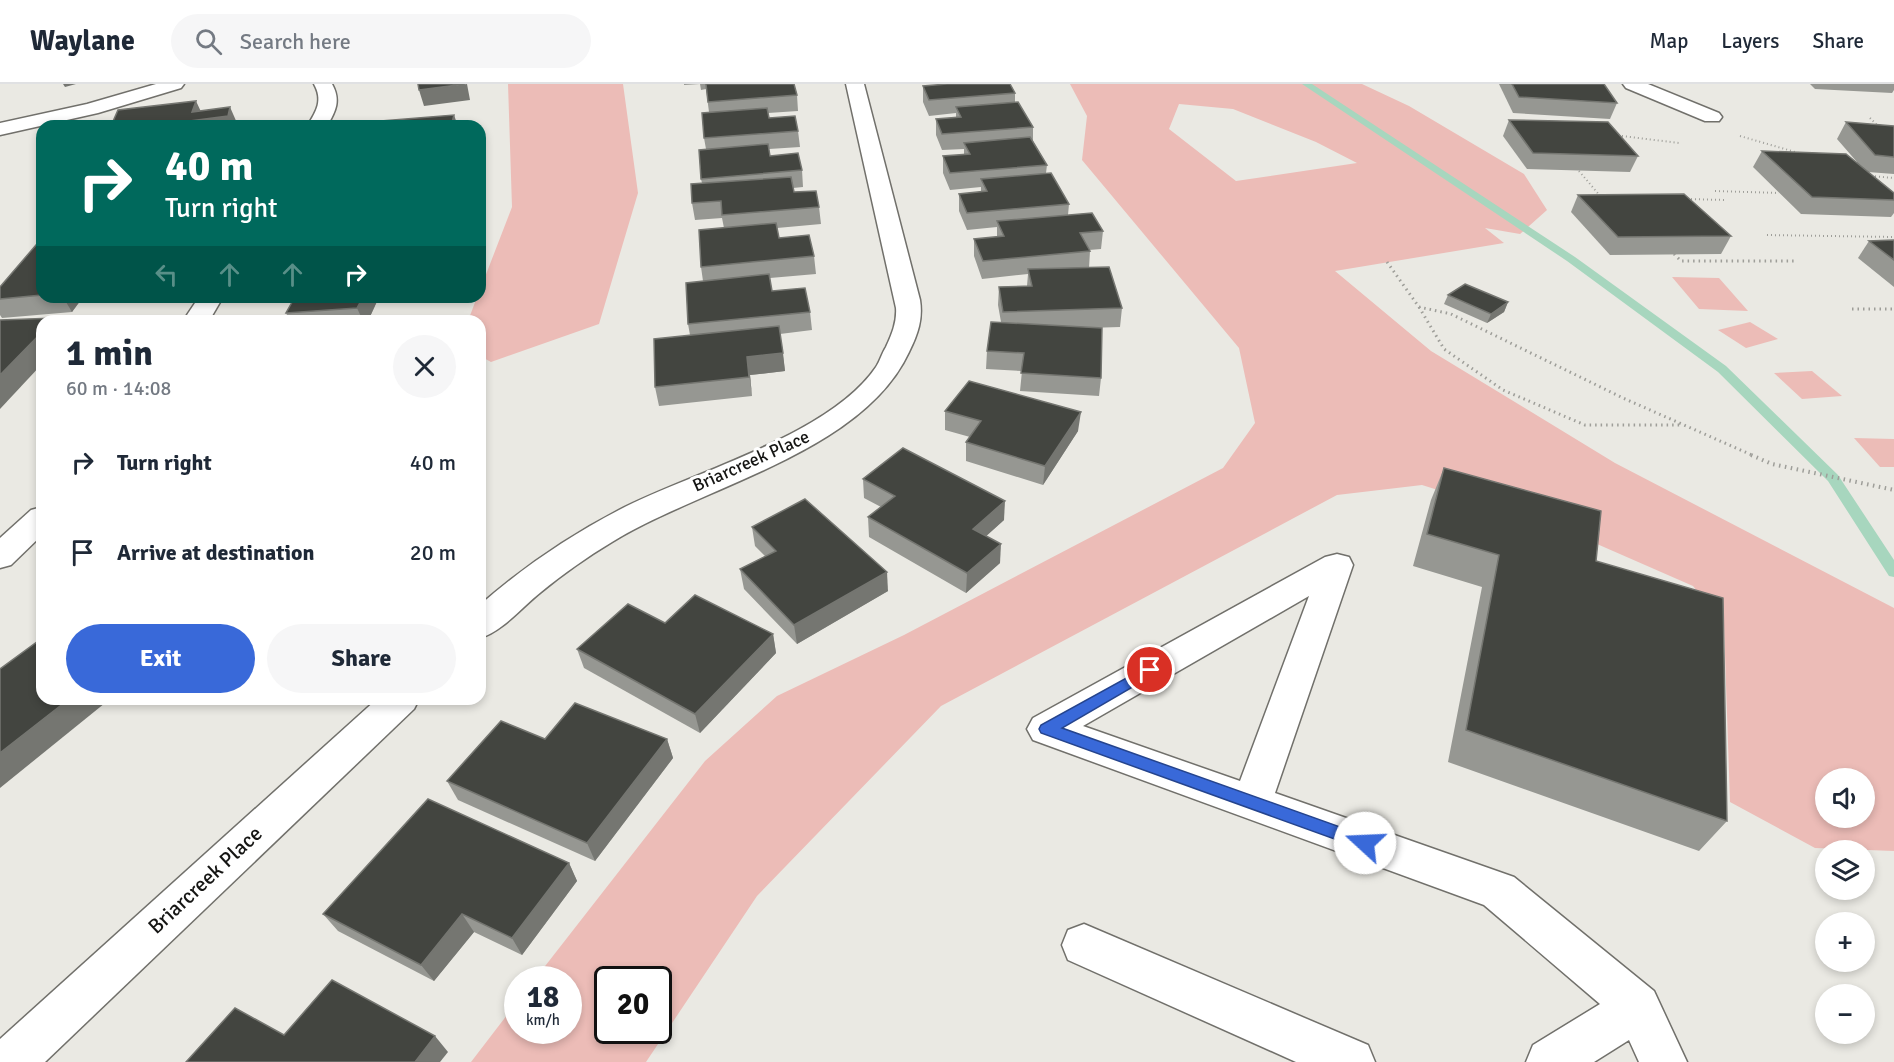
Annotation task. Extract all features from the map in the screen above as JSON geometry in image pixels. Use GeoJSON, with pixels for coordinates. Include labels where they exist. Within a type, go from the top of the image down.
{"type":"FeatureCollection","features":[{"type":"Feature","properties":{"kind":"street"},"geometry":{"type":"LineString","coordinates":[[44,120],[175,84]]}},
{"type":"Feature","properties":{"kind":"street"},"geometry":{"type":"LineString","coordinates":[[321,120],[330,106],[329,93],[323,84]]}},
{"type":"Feature","properties":{"kind":"street","name":"Briarcreek Place"},"geometry":{"type":"LineString","coordinates":[[486,619],[517,591],[576,550],[630,518],[681,492],[809,436],[846,411],[876,385],[899,352],[909,317],[904,284],[855,84]]}},
{"type":"Feature","properties":{"kind":"street"},"geometry":{"type":"LineString","coordinates":[[1632,84],[1712,117]]}},
{"type":"Feature","properties":{"kind":"street"},"geometry":{"type":"LineString","coordinates":[[0,129],[36,122]]}},
{"type":"Feature","properties":{"kind":"street"},"geometry":{"type":"LineString","coordinates":[[0,557],[36,523]]}},
{"type":"Feature","properties":{"kind":"street"},"geometry":{"type":"LineString","coordinates":[[1252,803],[1337,565],[1046,729],[1252,803],[1499,891],[1638,1007],[1663,1062]]}},
{"type":"Feature","properties":{"kind":"street","name":"Briarcreek Place"},"geometry":{"type":"LineString","coordinates":[[10,1062],[395,705]]}},
{"type":"Feature","properties":{"kind":"street"},"geometry":{"type":"LineString","coordinates":[[1084,945],[1351,1062]]}},
{"type":"Feature","properties":{"kind":"street"},"geometry":{"type":"LineString","coordinates":[[1550,1062],[1638,1007]]}},
{"type":"Feature","properties":{"kind":"path"},"geometry":{"type":"LineString","coordinates":[[1870,118],[1886,134]]}},
{"type":"Feature","properties":{"kind":"path"},"geometry":{"type":"LineString","coordinates":[[1608,134],[1679,143]]}},
{"type":"Feature","properties":{"kind":"path"},"geometry":{"type":"LineString","coordinates":[[1733,135],[1811,157]]}},
{"type":"Feature","properties":{"kind":"path"},"geometry":{"type":"LineString","coordinates":[[1579,171],[1600,196],[1607,198]]}},
{"type":"Feature","properties":{"kind":"path"},"geometry":{"type":"LineString","coordinates":[[1864,176],[1894,178]]}},
{"type":"Feature","properties":{"kind":"path"},"geometry":{"type":"LineString","coordinates":[[1715,191],[1779,192]]}},
{"type":"Feature","properties":{"kind":"path"},"geometry":{"type":"LineString","coordinates":[[1681,199],[1725,200]]}},
{"type":"Feature","properties":{"kind":"path"},"geometry":{"type":"LineString","coordinates":[[1767,235],[1893,238]]}},
{"type":"Feature","properties":{"kind":"path"},"geometry":{"type":"LineString","coordinates":[[1674,254],[1681,261],[1797,261]]}},
{"type":"Feature","properties":{"kind":"path"},"geometry":{"type":"LineString","coordinates":[[1387,262],[1419,307],[1444,349],[1503,390],[1585,424],[1684,425]]}},
{"type":"Feature","properties":{"kind":"path"},"geometry":{"type":"LineString","coordinates":[[1419,307],[1450,314],[1623,398],[1772,464],[1894,490]]}},
{"type":"Feature","properties":{"kind":"path"},"geometry":{"type":"LineString","coordinates":[[1852,309],[1894,309]]}},
{"type":"Feature","properties":{"kind":"shaded area"},"geometry":{"type":"Polygon","coordinates":[[[508,84],[623,84],[638,193],[599,324],[491,362],[486,359],[486,315],[470,315],[475,303],[486,303],[486,274],[512,207],[508,84]]]}},
{"type":"Feature","properties":{"kind":"shaded area"},"geometry":{"type":"Polygon","coordinates":[[[1070,84],[1362,84],[1409,106],[1524,174],[1547,210],[1520,234],[1485,228],[1504,243],[1335,271],[1431,351],[1615,463],[1894,608],[1894,851],[1875,850],[1875,840],[1815,840],[1815,848],[1730,802],[1724,625],[1693,586],[1565,530],[1422,485],[1337,495],[941,706],[757,896],[672,1023],[672,966],[594,966],[594,1044],[658,1044],[646,1062],[471,1062],[504,1019],[504,1044],[582,1044],[582,966],[545,966],[705,761],[777,696],[904,635],[1223,468],[1255,423],[1239,348],[1082,160],[1087,116],[1070,84]],[[1179,104],[1169,129],[1236,181],[1357,163],[1316,142],[1233,109],[1179,104]]]}},
{"type":"Feature","properties":{"kind":"shaded area"},"geometry":{"type":"Polygon","coordinates":[[[1672,277],[1719,278],[1748,311],[1699,309],[1672,277]]]}},
{"type":"Feature","properties":{"kind":"shaded area"},"geometry":{"type":"Polygon","coordinates":[[[1750,322],[1778,339],[1746,348],[1718,330],[1750,322]]]}},
{"type":"Feature","properties":{"kind":"shaded area"},"geometry":{"type":"Polygon","coordinates":[[[1812,371],[1842,396],[1802,399],[1774,373],[1812,371]]]}},
{"type":"Feature","properties":{"kind":"shaded area"},"geometry":{"type":"Polygon","coordinates":[[[1854,438],[1894,439],[1894,467],[1880,467],[1854,438]]]}},
{"type":"Feature","properties":{"kind":"building"},"geometry":{"type":"Polygon","coordinates":[[[418,84],[465,84],[419,90],[418,84]]]}},
{"type":"Feature","properties":{"kind":"building"},"geometry":{"type":"Polygon","coordinates":[[[706,84],[794,84],[797,95],[708,102],[706,84]]]}},
{"type":"Feature","properties":{"kind":"building"},"geometry":{"type":"Polygon","coordinates":[[[1010,84],[1015,93],[929,100],[923,86],[1010,84]]]}},
{"type":"Feature","properties":{"kind":"building"},"geometry":{"type":"Polygon","coordinates":[[[1512,84],[1604,84],[1617,103],[1519,97],[1512,84]]]}},
{"type":"Feature","properties":{"kind":"building"},"geometry":{"type":"Polygon","coordinates":[[[196,101],[192,112],[230,107],[228,116],[197,120],[114,120],[118,110],[196,101]]]}},
{"type":"Feature","properties":{"kind":"building"},"geometry":{"type":"Polygon","coordinates":[[[1018,102],[1033,127],[942,134],[936,119],[961,117],[956,107],[1018,102]]]}},
{"type":"Feature","properties":{"kind":"building"},"geometry":{"type":"Polygon","coordinates":[[[767,108],[769,118],[795,116],[798,131],[704,138],[702,113],[767,108]]]}},
{"type":"Feature","properties":{"kind":"building"},"geometry":{"type":"Polygon","coordinates":[[[454,115],[453,120],[393,120],[454,115]]]}},
{"type":"Feature","properties":{"kind":"building"},"geometry":{"type":"Polygon","coordinates":[[[1509,120],[1608,122],[1638,156],[1533,153],[1509,120]]]}},
{"type":"Feature","properties":{"kind":"building"},"geometry":{"type":"Polygon","coordinates":[[[1846,122],[1894,126],[1894,157],[1875,155],[1846,122]]]}},
{"type":"Feature","properties":{"kind":"building"},"geometry":{"type":"Polygon","coordinates":[[[1030,137],[1047,165],[950,173],[943,156],[970,154],[964,143],[1030,137]]]}},
{"type":"Feature","properties":{"kind":"building"},"geometry":{"type":"Polygon","coordinates":[[[768,144],[770,156],[798,153],[802,170],[701,179],[699,150],[768,144]]]}},
{"type":"Feature","properties":{"kind":"building"},"geometry":{"type":"Polygon","coordinates":[[[1762,151],[1846,154],[1894,193],[1894,200],[1812,197],[1762,151]]]}},
{"type":"Feature","properties":{"kind":"building"},"geometry":{"type":"Polygon","coordinates":[[[1051,173],[1069,204],[967,213],[959,194],[987,191],[981,179],[1051,173]]]}},
{"type":"Feature","properties":{"kind":"building"},"geometry":{"type":"Polygon","coordinates":[[[791,177],[794,192],[816,191],[819,207],[722,215],[721,201],[692,203],[691,184],[791,177]]]}},
{"type":"Feature","properties":{"kind":"building"},"geometry":{"type":"Polygon","coordinates":[[[1684,194],[1731,236],[1618,237],[1578,195],[1684,194]]]}},
{"type":"Feature","properties":{"kind":"building"},"geometry":{"type":"Polygon","coordinates":[[[1092,213],[1103,231],[1080,233],[1090,251],[983,261],[974,239],[1004,236],[997,221],[1092,213]]]}},
{"type":"Feature","properties":{"kind":"building"},"geometry":{"type":"Polygon","coordinates":[[[776,223],[779,238],[809,235],[814,256],[701,267],[699,230],[776,223]]]}},
{"type":"Feature","properties":{"kind":"building"},"geometry":{"type":"Polygon","coordinates":[[[1894,240],[1894,260],[1869,241],[1894,240]]]}},
{"type":"Feature","properties":{"kind":"building"},"geometry":{"type":"Polygon","coordinates":[[[36,245],[36,296],[0,299],[0,287],[36,245]]]}},
{"type":"Feature","properties":{"kind":"building"},"geometry":{"type":"Polygon","coordinates":[[[1109,267],[1122,308],[1003,312],[999,287],[1032,286],[1028,269],[1109,267]]]}},
{"type":"Feature","properties":{"kind":"building"},"geometry":{"type":"Polygon","coordinates":[[[769,274],[772,291],[805,288],[810,312],[688,324],[686,283],[769,274]]]}},
{"type":"Feature","properties":{"kind":"building"},"geometry":{"type":"Polygon","coordinates":[[[1465,284],[1508,302],[1491,314],[1448,295],[1465,284]]]}},
{"type":"Feature","properties":{"kind":"building"},"geometry":{"type":"Polygon","coordinates":[[[292,303],[360,303],[357,308],[286,313],[292,303]]]}},
{"type":"Feature","properties":{"kind":"building"},"geometry":{"type":"Polygon","coordinates":[[[36,319],[36,338],[0,375],[0,320],[36,319]]]}},
{"type":"Feature","properties":{"kind":"building"},"geometry":{"type":"Polygon","coordinates":[[[991,322],[1102,328],[1101,378],[1021,373],[1024,353],[987,351],[991,322]]]}},
{"type":"Feature","properties":{"kind":"building"},"geometry":{"type":"Polygon","coordinates":[[[779,326],[783,353],[747,357],[749,377],[655,387],[654,339],[779,326]]]}},
{"type":"Feature","properties":{"kind":"building"},"geometry":{"type":"Polygon","coordinates":[[[969,381],[1081,412],[1045,466],[966,442],[981,421],[945,411],[969,381]]]}},
{"type":"Feature","properties":{"kind":"building"},"geometry":{"type":"Polygon","coordinates":[[[903,448],[1005,501],[973,529],[1001,544],[967,573],[868,517],[895,496],[863,479],[903,448]]]}},
{"type":"Feature","properties":{"kind":"building"},"geometry":{"type":"Polygon","coordinates":[[[1444,468],[1601,511],[1596,561],[1723,598],[1727,821],[1466,730],[1499,555],[1427,534],[1444,468]]]}},
{"type":"Feature","properties":{"kind":"building"},"geometry":{"type":"Polygon","coordinates":[[[805,499],[887,572],[794,625],[740,569],[776,551],[752,527],[805,499]]]}},
{"type":"Feature","properties":{"kind":"building"},"geometry":{"type":"Polygon","coordinates":[[[695,595],[773,634],[695,714],[577,649],[628,604],[665,623],[695,595]]]}},
{"type":"Feature","properties":{"kind":"building"},"geometry":{"type":"Polygon","coordinates":[[[36,643],[36,705],[61,705],[0,753],[0,669],[36,643]]]}},
{"type":"Feature","properties":{"kind":"building"},"geometry":{"type":"Polygon","coordinates":[[[575,703],[667,739],[587,843],[447,781],[501,721],[545,739],[575,703]]]}},
{"type":"Feature","properties":{"kind":"building"},"geometry":{"type":"Polygon","coordinates":[[[428,799],[569,863],[512,938],[462,914],[421,965],[323,914],[428,799]]]}},
{"type":"Feature","properties":{"kind":"building"},"geometry":{"type":"Polygon","coordinates":[[[332,980],[435,1036],[415,1062],[186,1062],[235,1008],[284,1035],[332,980]]]}},
{"type":"Feature","properties":{"kind":"waterway"},"geometry":{"type":"LineString","coordinates":[[1306,84],[1571,259],[1722,369],[1833,478],[1894,572]]}},
{"type":"Feature","properties":{"kind":"route"},"geometry":{"type":"LineString","coordinates":[[1150,670],[1046,729],[1365,843]]}}]}
